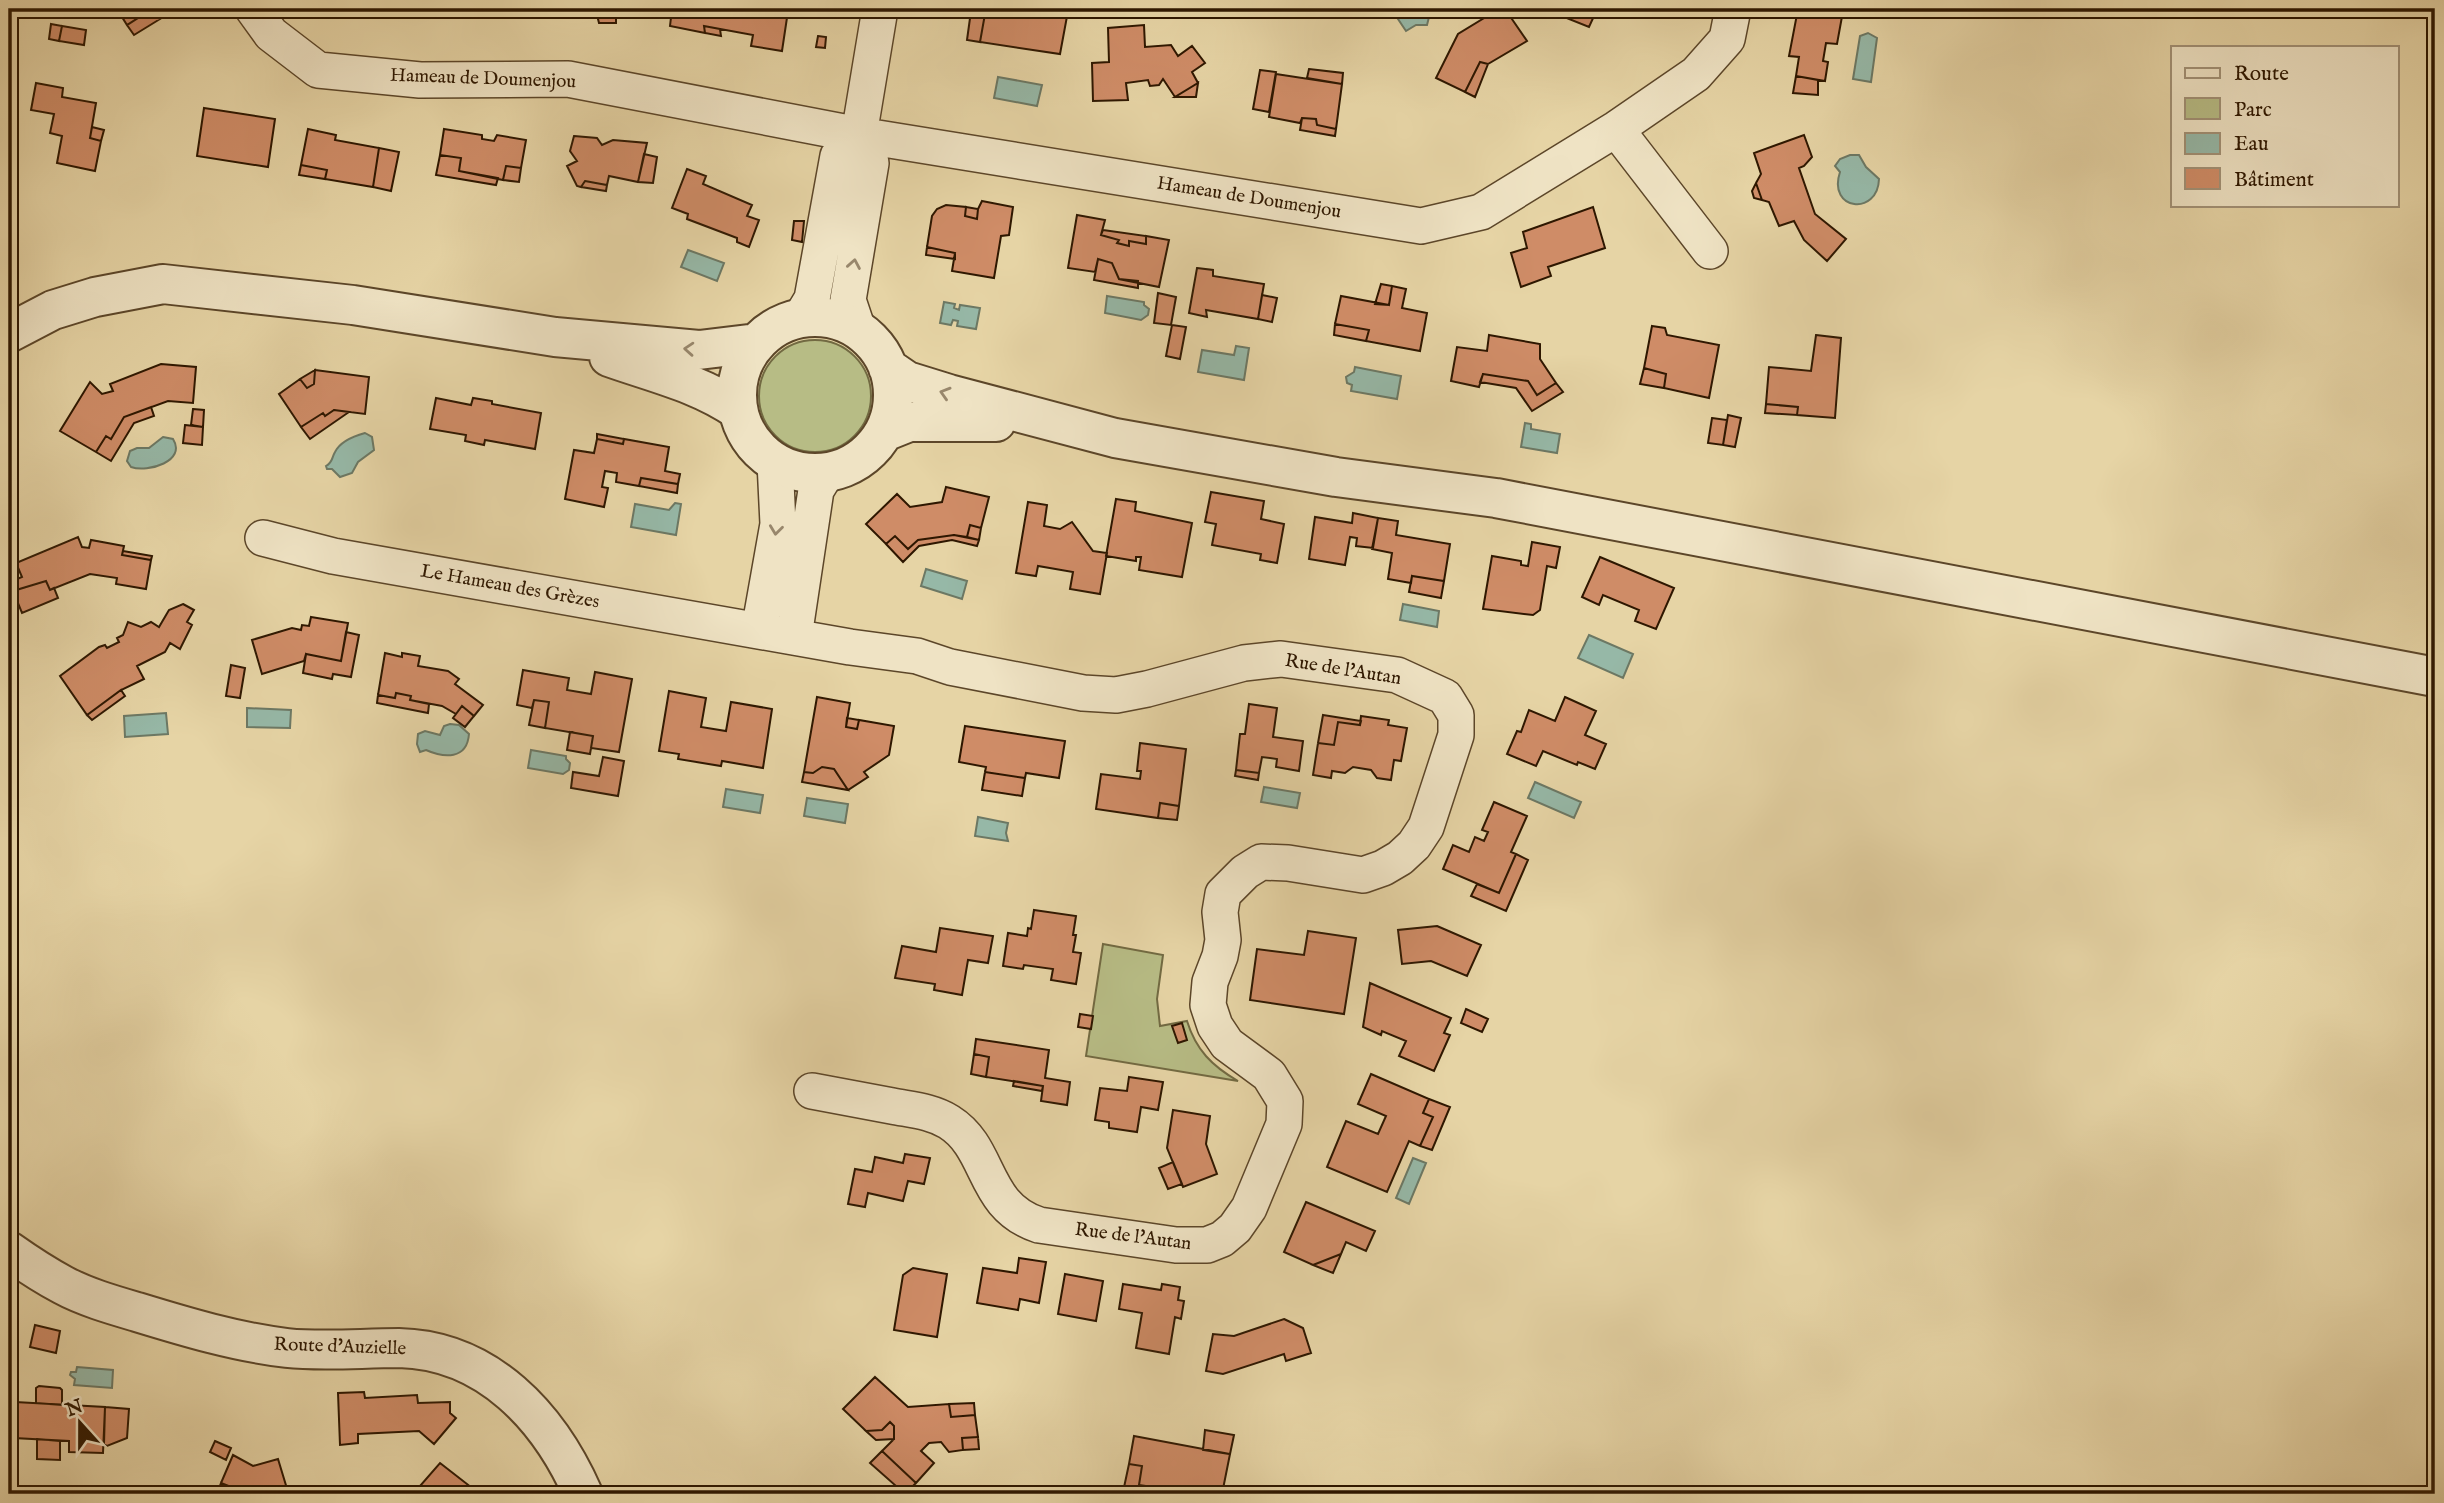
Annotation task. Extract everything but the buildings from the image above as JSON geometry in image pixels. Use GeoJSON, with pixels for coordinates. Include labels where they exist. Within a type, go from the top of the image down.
{"type":"FeatureCollection","features":[{"type":"Feature","properties":{"kind":"street","name":"Hameau de Doumenjou"},"geometry":{"type":"LineString","coordinates":[[253,9],[271,34],[318,70],[420,80],[568,79],[859,135],[1421,226],[1481,212],[1616,129],[1696,75],[1727,39],[1733,9]]}},
{"type":"Feature","properties":{"kind":"street"},"geometry":{"type":"LineString","coordinates":[[858,330],[848,300],[871,163],[859,135],[880,9]]}},
{"type":"Feature","properties":{"kind":"street"},"geometry":{"type":"LineString","coordinates":[[1616,129],[1710,251]]}},
{"type":"Feature","properties":{"kind":"street"},"geometry":{"type":"LineString","coordinates":[[800,318],[813,299],[838,156],[859,135]]}},
{"type":"Feature","properties":{"kind":"street"},"geometry":{"type":"LineString","coordinates":[[9,333],[53,310],[163,284],[353,305],[555,337],[699,350],[757,343]]}},
{"type":"Feature","properties":{"kind":"street"},"geometry":{"type":"LineString","coordinates":[[9,359],[87,318],[124,306],[204,290]]}},
{"type":"Feature","properties":{"kind":"street"},"geometry":{"type":"LineString","coordinates":[[800,318],[830,318],[858,330],[881,353],[888,368],[893,400],[884,432],[869,451],[850,465],[827,472],[800,471],[775,462],[758,449],[746,431],[738,410],[737,392],[746,358],[757,343],[784,323],[800,318]]}},
{"type":"Feature","properties":{"kind":"street"},"geometry":{"type":"LineString","coordinates":[[555,337],[692,384],[738,410]]}},
{"type":"Feature","properties":{"kind":"street"},"geometry":{"type":"LineString","coordinates":[[888,368],[907,381],[921,386],[1128,440],[1336,477],[1496,498],[2435,677]]}},
{"type":"Feature","properties":{"kind":"street"},"geometry":{"type":"LineString","coordinates":[[884,432],[909,422],[1058,422]]}},
{"type":"Feature","properties":{"kind":"street"},"geometry":{"type":"LineString","coordinates":[[759,631],[778,524],[775,462]]}},
{"type":"Feature","properties":{"kind":"street"},"geometry":{"type":"LineString","coordinates":[[794,637],[816,490],[827,472]]}},
{"type":"Feature","properties":{"kind":"street","name":"Le Hameau des Grèzes"},"geometry":{"type":"LineString","coordinates":[[263,538],[333,556],[850,647]]}},
{"type":"Feature","properties":{"kind":"street","name":"Rue de l'Autan"},"geometry":{"type":"LineString","coordinates":[[812,1091],[929,1112],[951,1123],[972,1146],[1004,1203],[1021,1219],[1176,1245],[1207,1245],[1222,1240],[1235,1228],[1249,1208],[1284,1124],[1285,1101],[1269,1075],[1227,1044],[1215,1026],[1209,1005],[1209,982],[1220,956],[1223,940],[1220,912],[1223,894],[1245,872],[1261,862],[1288,863],[1363,875],[1400,858],[1414,845],[1426,827],[1456,735],[1456,715],[1445,697],[1397,675],[1281,659],[1244,663],[1116,695],[1083,694],[950,667],[917,656],[850,647]]}},
{"type":"Feature","properties":{"kind":"street","name":"Route d'Auzielle"},"geometry":{"type":"LineString","coordinates":[[9,1251],[64,1286],[116,1306],[250,1343],[289,1348],[400,1348],[423,1351],[470,1364],[497,1380],[539,1419],[573,1472],[583,1494]]}},
{"type":"Feature","properties":{"kind":"green space"},"geometry":{"type":"Polygon","coordinates":[[[815,340],[837,344],[855,356],[867,374],[871,396],[867,418],[855,436],[837,448],[815,452],[793,448],[775,436],[763,418],[759,396],[763,374],[775,356],[793,344],[815,340]]]}},
{"type":"Feature","properties":{"kind":"green space"},"geometry":{"type":"Polygon","coordinates":[[[1103,944],[1163,955],[1157,999],[1160,1026],[1187,1021],[1200,1049],[1220,1069],[1238,1081],[1086,1056],[1103,944]]]}},
{"type":"Feature","properties":{"kind":"water"},"geometry":{"type":"Polygon","coordinates":[[[1408,9],[1439,10],[1429,17],[1427,25],[1416,25],[1406,31],[1396,16],[1408,9]]]}},
{"type":"Feature","properties":{"kind":"water"},"geometry":{"type":"Polygon","coordinates":[[[1868,33],[1877,38],[1871,82],[1853,79],[1860,36],[1868,33]]]}},
{"type":"Feature","properties":{"kind":"water"},"geometry":{"type":"Polygon","coordinates":[[[998,77],[1042,85],[1037,106],[994,98],[998,77]]]}},
{"type":"Feature","properties":{"kind":"water"},"geometry":{"type":"Polygon","coordinates":[[[1859,155],[1866,167],[1879,179],[1877,191],[1871,199],[1863,203],[1854,204],[1840,195],[1840,172],[1835,166],[1840,159],[1859,155]]]}},
{"type":"Feature","properties":{"kind":"water"},"geometry":{"type":"Polygon","coordinates":[[[688,250],[724,263],[717,281],[681,267],[688,250]]]}},
{"type":"Feature","properties":{"kind":"water"},"geometry":{"type":"Polygon","coordinates":[[[1107,296],[1144,302],[1149,309],[1148,315],[1141,320],[1105,313],[1107,296]]]}},
{"type":"Feature","properties":{"kind":"water"},"geometry":{"type":"Polygon","coordinates":[[[944,302],[955,304],[954,308],[959,310],[960,305],[980,308],[976,329],[957,326],[958,321],[953,320],[951,325],[940,323],[944,302]]]}},
{"type":"Feature","properties":{"kind":"water"},"geometry":{"type":"Polygon","coordinates":[[[1236,346],[1249,348],[1244,380],[1198,372],[1202,350],[1234,355],[1236,346]]]}},
{"type":"Feature","properties":{"kind":"water"},"geometry":{"type":"Polygon","coordinates":[[[1355,367],[1401,376],[1397,399],[1351,391],[1352,385],[1347,383],[1346,377],[1354,372],[1355,367]]]}},
{"type":"Feature","properties":{"kind":"water"},"geometry":{"type":"Polygon","coordinates":[[[1525,423],[1531,424],[1531,429],[1560,434],[1557,453],[1521,447],[1525,423]]]}},
{"type":"Feature","properties":{"kind":"water"},"geometry":{"type":"Polygon","coordinates":[[[365,433],[372,437],[374,450],[358,462],[352,473],[340,477],[332,469],[327,469],[326,466],[340,445],[365,433]]]}},
{"type":"Feature","properties":{"kind":"water"},"geometry":{"type":"Polygon","coordinates":[[[163,437],[173,439],[176,447],[170,459],[155,467],[131,467],[127,461],[130,451],[149,448],[163,437]]]}},
{"type":"Feature","properties":{"kind":"water"},"geometry":{"type":"Polygon","coordinates":[[[675,503],[681,504],[676,535],[631,527],[635,504],[669,510],[675,503]]]}},
{"type":"Feature","properties":{"kind":"water"},"geometry":{"type":"Polygon","coordinates":[[[926,569],[967,581],[962,599],[921,586],[926,569]]]}},
{"type":"Feature","properties":{"kind":"water"},"geometry":{"type":"Polygon","coordinates":[[[1403,604],[1439,611],[1437,627],[1400,620],[1403,604]]]}},
{"type":"Feature","properties":{"kind":"water"},"geometry":{"type":"Polygon","coordinates":[[[1589,635],[1633,654],[1623,678],[1578,658],[1589,635]]]}},
{"type":"Feature","properties":{"kind":"water"},"geometry":{"type":"Polygon","coordinates":[[[247,708],[291,710],[290,728],[247,727],[247,708]]]}},
{"type":"Feature","properties":{"kind":"water"},"geometry":{"type":"Polygon","coordinates":[[[166,713],[168,734],[125,737],[124,716],[166,713]]]}},
{"type":"Feature","properties":{"kind":"water"},"geometry":{"type":"Polygon","coordinates":[[[459,725],[469,734],[464,749],[453,755],[440,755],[426,750],[420,752],[418,734],[425,731],[440,735],[444,726],[459,725]]]}},
{"type":"Feature","properties":{"kind":"water"},"geometry":{"type":"Polygon","coordinates":[[[531,750],[566,756],[570,763],[569,770],[563,774],[528,768],[531,750]]]}},
{"type":"Feature","properties":{"kind":"water"},"geometry":{"type":"Polygon","coordinates":[[[1535,782],[1581,802],[1574,818],[1528,798],[1535,782]]]}},
{"type":"Feature","properties":{"kind":"water"},"geometry":{"type":"Polygon","coordinates":[[[1264,787],[1300,793],[1297,808],[1261,802],[1264,787]]]}},
{"type":"Feature","properties":{"kind":"water"},"geometry":{"type":"Polygon","coordinates":[[[726,789],[763,795],[760,813],[723,807],[726,789]]]}},
{"type":"Feature","properties":{"kind":"water"},"geometry":{"type":"Polygon","coordinates":[[[807,798],[848,804],[845,823],[804,816],[807,798]]]}},
{"type":"Feature","properties":{"kind":"water"},"geometry":{"type":"Polygon","coordinates":[[[978,817],[1008,823],[1008,841],[975,836],[978,817]]]}},
{"type":"Feature","properties":{"kind":"water"},"geometry":{"type":"Polygon","coordinates":[[[1413,1158],[1426,1163],[1409,1204],[1396,1198],[1413,1158]]]}},
{"type":"Feature","properties":{"kind":"water"},"geometry":{"type":"Polygon","coordinates":[[[77,1367],[113,1370],[112,1388],[74,1385],[75,1379],[70,1375],[71,1372],[76,1372],[77,1367]]]}}]}
